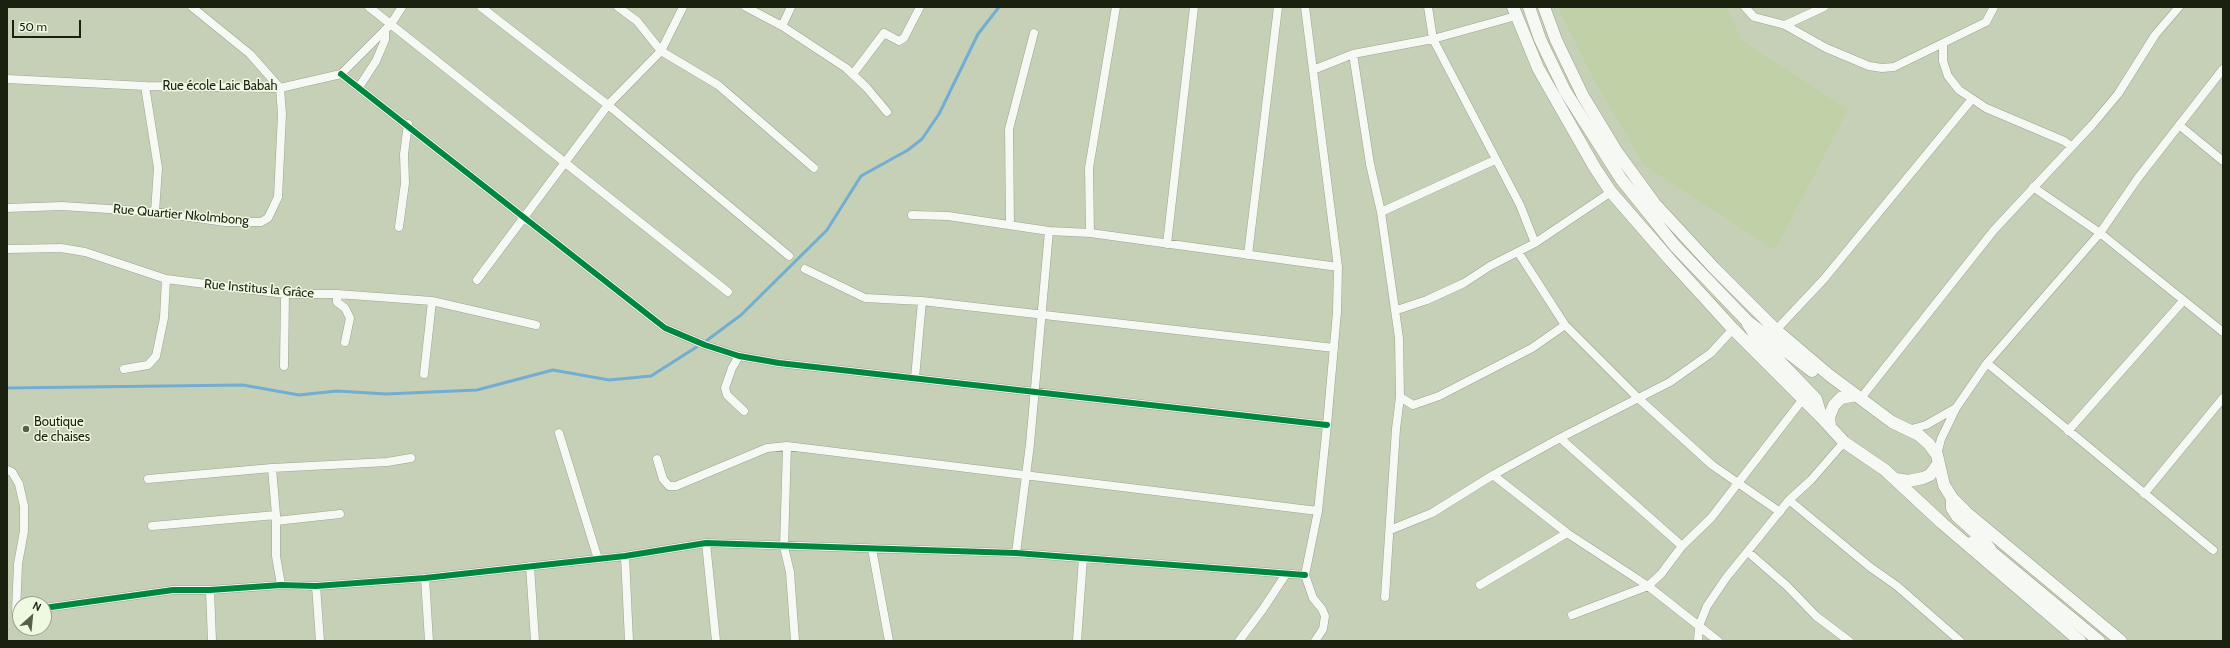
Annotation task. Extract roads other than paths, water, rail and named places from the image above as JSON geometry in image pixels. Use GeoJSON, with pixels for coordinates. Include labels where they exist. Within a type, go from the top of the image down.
{"type":"FeatureCollection","features":[{"type":"Feature","properties":{"kind":"main road"},"geometry":{"type":"LineString","coordinates":[[1528,7],[1540,39],[1565,92],[1621,179],[1675,246],[1747,321],[1819,377],[1834,385],[1845,387]]}},
{"type":"Feature","properties":{"kind":"main road"},"geometry":{"type":"LineString","coordinates":[[1544,7],[1556,40],[1583,96],[1618,152],[1655,204],[1714,268],[1776,330],[1845,387],[1907,430],[1919,435],[1937,459],[1944,485],[1952,498],[1967,514],[2121,641]]}},
{"type":"Feature","properties":{"kind":"main road"},"geometry":{"type":"LineString","coordinates":[[1515,11],[1538,68],[1564,116],[1611,192],[1733,329],[1830,426],[1844,442],[1866,456],[1896,479],[1928,510],[2080,641]]}},
{"type":"Feature","properties":{"kind":"main road"},"geometry":{"type":"LineString","coordinates":[[1747,321],[1757,338],[1816,399],[1821,417]]}},
{"type":"Feature","properties":{"kind":"main road"},"geometry":{"type":"LineString","coordinates":[[1830,426],[1829,417],[1834,405],[1841,398],[1859,397]]}},
{"type":"Feature","properties":{"kind":"main road"},"geometry":{"type":"LineString","coordinates":[[1896,479],[1908,481],[1930,475],[1937,459]]}},
{"type":"Feature","properties":{"kind":"main road"},"geometry":{"type":"LineString","coordinates":[[1952,498],[1952,508],[1957,516],[1979,536],[1993,553],[2099,641]]}},
{"type":"Feature","properties":{"kind":"main road"},"geometry":{"type":"LineString","coordinates":[[1928,510],[1938,514],[1974,543],[1993,553]]}},
{"type":"Feature","properties":{"kind":"street"},"geometry":{"type":"LineString","coordinates":[[192,7],[250,54],[280,88]]}},
{"type":"Feature","properties":{"kind":"street"},"geometry":{"type":"LineString","coordinates":[[369,7],[388,27],[566,162],[728,292]]}},
{"type":"Feature","properties":{"kind":"street"},"geometry":{"type":"LineString","coordinates":[[402,7],[388,27],[341,74],[408,124],[524,218],[665,328],[705,345],[739,356],[779,362],[1328,425]]}},
{"type":"Feature","properties":{"kind":"street"},"geometry":{"type":"LineString","coordinates":[[481,7],[608,106],[789,256]]}},
{"type":"Feature","properties":{"kind":"street"},"geometry":{"type":"LineString","coordinates":[[618,7],[637,21],[661,51],[718,85],[814,168]]}},
{"type":"Feature","properties":{"kind":"street"},"geometry":{"type":"LineString","coordinates":[[477,280],[608,106],[661,51],[684,7]]}},
{"type":"Feature","properties":{"kind":"street"},"geometry":{"type":"LineString","coordinates":[[746,7],[782,26],[853,74],[887,112]]}},
{"type":"Feature","properties":{"kind":"street"},"geometry":{"type":"LineString","coordinates":[[782,26],[791,7]]}},
{"type":"Feature","properties":{"kind":"street"},"geometry":{"type":"LineString","coordinates":[[853,74],[884,33],[899,40],[904,38],[920,7]]}},
{"type":"Feature","properties":{"kind":"street"},"geometry":{"type":"LineString","coordinates":[[1090,233],[1089,168],[1116,7]]}},
{"type":"Feature","properties":{"kind":"street"},"geometry":{"type":"LineString","coordinates":[[1167,244],[1194,7]]}},
{"type":"Feature","properties":{"kind":"street"},"geometry":{"type":"LineString","coordinates":[[1248,255],[1278,7]]}},
{"type":"Feature","properties":{"kind":"street"},"geometry":{"type":"LineString","coordinates":[[1305,7],[1338,267],[1328,425],[1318,510],[1305,575],[1313,598],[1322,609],[1325,616],[1323,628],[1316,640]]}},
{"type":"Feature","properties":{"kind":"street"},"geometry":{"type":"LineString","coordinates":[[1428,7],[1433,39],[1465,96],[1495,160],[1520,205],[1535,242]]}},
{"type":"Feature","properties":{"kind":"street"},"geometry":{"type":"LineString","coordinates":[[1745,7],[1754,17],[1785,25],[1826,48],[1869,66],[1882,68],[1894,67],[1943,45],[1986,22],[1994,7]]}},
{"type":"Feature","properties":{"kind":"street"},"geometry":{"type":"LineString","coordinates":[[1785,25],[1824,7]]}},
{"type":"Feature","properties":{"kind":"street"},"geometry":{"type":"LineString","coordinates":[[1859,397],[1994,230],[2092,125],[2118,94],[2155,35],[2179,7]]}},
{"type":"Feature","properties":{"kind":"street"},"geometry":{"type":"LineString","coordinates":[[1313,70],[1353,54],[1433,39],[1515,11]]}},
{"type":"Feature","properties":{"kind":"street"},"geometry":{"type":"LineString","coordinates":[[359,87],[376,61],[385,40],[388,27]]}},
{"type":"Feature","properties":{"kind":"street"},"geometry":{"type":"LineString","coordinates":[[1010,225],[1009,130],[1034,33]]}},
{"type":"Feature","properties":{"kind":"street"},"geometry":{"type":"LineString","coordinates":[[1943,45],[1943,61],[1948,76],[1959,90],[1972,99],[2012,120],[2064,141],[2071,146]]}},
{"type":"Feature","properties":{"kind":"street"},"geometry":{"type":"LineString","coordinates":[[1353,54],[1370,164],[1381,212],[1397,310],[1401,373],[1385,597]]}},
{"type":"Feature","properties":{"kind":"street"},"geometry":{"type":"LineString","coordinates":[[1937,459],[1941,439],[1956,408],[1987,363],[2100,233],[2138,178],[2223,68]]}},
{"type":"Feature","properties":{"kind":"street","name":"Rue école Laic Babah"},"geometry":{"type":"LineString","coordinates":[[7,79],[145,86],[280,88],[341,74]]}},
{"type":"Feature","properties":{"kind":"street"},"geometry":{"type":"LineString","coordinates":[[145,86],[158,168],[155,212]]}},
{"type":"Feature","properties":{"kind":"street","name":"Rue Quartier Nkolmbong"},"geometry":{"type":"LineString","coordinates":[[7,208],[62,206],[155,212],[225,222],[261,222],[268,218],[278,197],[279,190],[282,114],[280,88]]}},
{"type":"Feature","properties":{"kind":"street"},"geometry":{"type":"LineString","coordinates":[[1776,330],[1824,279],[1972,99]]}},
{"type":"Feature","properties":{"kind":"street"},"geometry":{"type":"LineString","coordinates":[[399,227],[405,183],[404,154],[408,124]]}},
{"type":"Feature","properties":{"kind":"street"},"geometry":{"type":"LineString","coordinates":[[2179,125],[2223,161]]}},
{"type":"Feature","properties":{"kind":"street"},"geometry":{"type":"LineString","coordinates":[[1381,212],[1495,160]]}},
{"type":"Feature","properties":{"kind":"street"},"geometry":{"type":"LineString","coordinates":[[2033,187],[2100,233],[2223,332]]}},
{"type":"Feature","properties":{"kind":"street"},"geometry":{"type":"LineString","coordinates":[[1397,310],[1427,300],[1464,283],[1490,266],[1535,242],[1611,192]]}},
{"type":"Feature","properties":{"kind":"street"},"geometry":{"type":"LineString","coordinates":[[912,215],[948,216],[1049,231],[1090,233],[1338,267]]}},
{"type":"Feature","properties":{"kind":"street"},"geometry":{"type":"LineString","coordinates":[[1016,553],[1035,392],[1049,231]]}},
{"type":"Feature","properties":{"kind":"street","name":"Rue Institus la Grâce"},"geometry":{"type":"LineString","coordinates":[[7,249],[61,248],[85,252],[166,279],[285,294],[337,294],[432,301],[536,325]]}},
{"type":"Feature","properties":{"kind":"street"},"geometry":{"type":"LineString","coordinates":[[1518,252],[1545,298],[1565,325],[1637,397],[1712,465],[1780,512]]}},
{"type":"Feature","properties":{"kind":"street"},"geometry":{"type":"LineString","coordinates":[[805,269],[865,298],[922,301],[1334,348]]}},
{"type":"Feature","properties":{"kind":"street"},"geometry":{"type":"LineString","coordinates":[[124,369],[148,365],[156,356],[164,318],[166,279]]}},
{"type":"Feature","properties":{"kind":"street"},"geometry":{"type":"LineString","coordinates":[[284,366],[285,294]]}},
{"type":"Feature","properties":{"kind":"street"},"geometry":{"type":"LineString","coordinates":[[337,294],[337,302],[345,308],[350,318],[345,342]]}},
{"type":"Feature","properties":{"kind":"street"},"geometry":{"type":"LineString","coordinates":[[424,374],[432,301]]}},
{"type":"Feature","properties":{"kind":"street"},"geometry":{"type":"LineString","coordinates":[[915,378],[922,301]]}},
{"type":"Feature","properties":{"kind":"street"},"geometry":{"type":"LineString","coordinates":[[2068,430],[2183,301]]}},
{"type":"Feature","properties":{"kind":"street"},"geometry":{"type":"LineString","coordinates":[[1400,397],[1413,405],[1439,396],[1532,348],[1565,325]]}},
{"type":"Feature","properties":{"kind":"street"},"geometry":{"type":"LineString","coordinates":[[1390,530],[1432,512],[1493,475],[1560,438],[1637,397],[1670,382],[1711,353],[1733,329]]}},
{"type":"Feature","properties":{"kind":"street"},"geometry":{"type":"LineString","coordinates":[[739,356],[732,368],[725,388],[727,395],[744,411]]}},
{"type":"Feature","properties":{"kind":"street"},"geometry":{"type":"LineString","coordinates":[[1987,363],[2213,550]]}},
{"type":"Feature","properties":{"kind":"street"},"geometry":{"type":"LineString","coordinates":[[2144,494],[2223,398]]}},
{"type":"Feature","properties":{"kind":"street"},"geometry":{"type":"LineString","coordinates":[[1572,615],[1648,586],[1661,574],[1682,546],[1711,518],[1737,482],[1803,399]]}},
{"type":"Feature","properties":{"kind":"street"},"geometry":{"type":"LineString","coordinates":[[1907,430],[1926,425],[1956,408]]}},
{"type":"Feature","properties":{"kind":"street"},"geometry":{"type":"LineString","coordinates":[[559,433],[598,559]]}},
{"type":"Feature","properties":{"kind":"street"},"geometry":{"type":"LineString","coordinates":[[1560,438],[1682,546]]}},
{"type":"Feature","properties":{"kind":"street"},"geometry":{"type":"LineString","coordinates":[[1698,641],[1699,626],[1707,606],[1789,500],[1811,480],[1844,442]]}},
{"type":"Feature","properties":{"kind":"street"},"geometry":{"type":"LineString","coordinates":[[657,459],[663,480],[669,486],[676,486],[767,448],[787,446],[1318,510]]}},
{"type":"Feature","properties":{"kind":"street"},"geometry":{"type":"LineString","coordinates":[[787,446],[784,547],[790,572],[795,641]]}},
{"type":"Feature","properties":{"kind":"street"},"geometry":{"type":"LineString","coordinates":[[148,479],[272,468],[387,462],[410,458]]}},
{"type":"Feature","properties":{"kind":"street"},"geometry":{"type":"LineString","coordinates":[[272,468],[276,518],[276,556],[281,585]]}},
{"type":"Feature","properties":{"kind":"street"},"geometry":{"type":"LineString","coordinates":[[7,470],[12,472],[19,484],[24,506],[24,531],[18,564],[18,596]]}},
{"type":"Feature","properties":{"kind":"street"},"geometry":{"type":"LineString","coordinates":[[1493,475],[1568,533],[1648,586],[1718,641]]}},
{"type":"Feature","properties":{"kind":"street"},"geometry":{"type":"LineString","coordinates":[[1789,500],[1870,568],[1897,586],[1960,641]]}},
{"type":"Feature","properties":{"kind":"street"},"geometry":{"type":"LineString","coordinates":[[152,526],[340,514]]}},
{"type":"Feature","properties":{"kind":"street"},"geometry":{"type":"LineString","coordinates":[[1480,585],[1568,533]]}},
{"type":"Feature","properties":{"kind":"street"},"geometry":{"type":"LineString","coordinates":[[52,607],[173,590],[210,590],[281,585],[316,586],[425,578],[625,556],[706,543],[784,547],[1016,553],[1305,575]]}},
{"type":"Feature","properties":{"kind":"street"},"geometry":{"type":"LineString","coordinates":[[706,543],[716,641]]}},
{"type":"Feature","properties":{"kind":"street"},"geometry":{"type":"LineString","coordinates":[[872,549],[889,641]]}},
{"type":"Feature","properties":{"kind":"street"},"geometry":{"type":"LineString","coordinates":[[1748,552],[1787,586],[1816,616],[1849,641]]}},
{"type":"Feature","properties":{"kind":"street"},"geometry":{"type":"LineString","coordinates":[[625,556],[629,641]]}},
{"type":"Feature","properties":{"kind":"street"},"geometry":{"type":"LineString","coordinates":[[1077,641],[1083,558]]}},
{"type":"Feature","properties":{"kind":"street"},"geometry":{"type":"LineString","coordinates":[[530,566],[535,641]]}},
{"type":"Feature","properties":{"kind":"street"},"geometry":{"type":"LineString","coordinates":[[1239,641],[1263,609],[1286,574]]}},
{"type":"Feature","properties":{"kind":"street"},"geometry":{"type":"LineString","coordinates":[[425,578],[429,641]]}},
{"type":"Feature","properties":{"kind":"street"},"geometry":{"type":"LineString","coordinates":[[316,586],[320,641]]}},
{"type":"Feature","properties":{"kind":"street"},"geometry":{"type":"LineString","coordinates":[[210,590],[212,641]]}},
{"type":"Feature","properties":{"kind":"waterway"},"geometry":{"type":"LineString","coordinates":[[7,388],[243,385],[299,395],[337,391],[386,394],[477,390],[553,370],[609,380],[651,376],[706,341],[741,315],[827,230],[861,176],[908,150],[922,139],[939,114],[978,34],[999,7]]}},
{"type":"Feature","properties":{"kind":"place","name":"Boutique de chaises"},"geometry":{"type":"Point","coordinates":[26,429]}}]}
